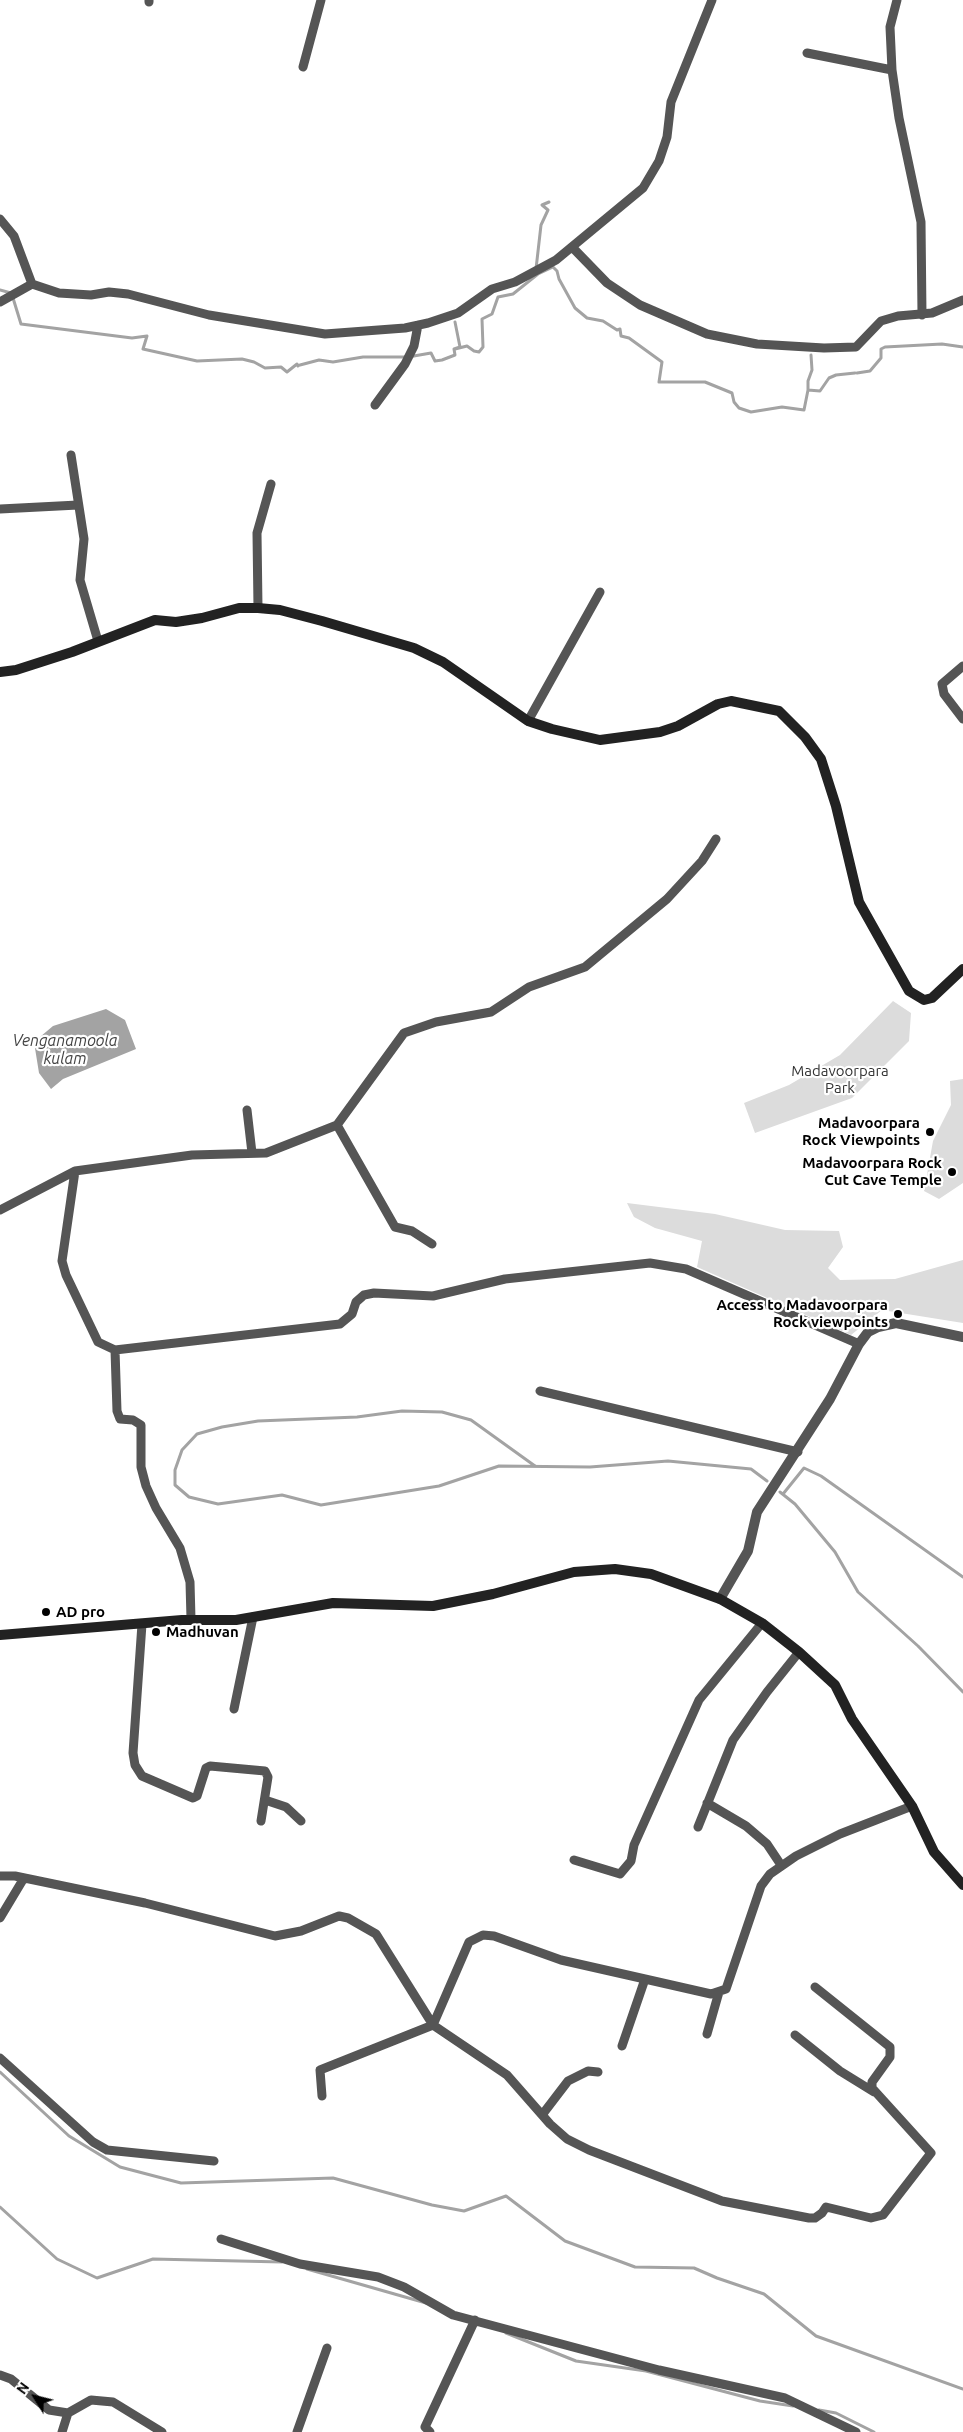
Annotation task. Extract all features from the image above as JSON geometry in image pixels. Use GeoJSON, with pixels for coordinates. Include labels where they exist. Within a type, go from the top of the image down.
{"type":"FeatureCollection","features":[{"type":"Feature","properties":{"kind":"main road"},"geometry":{"type":"LineString","coordinates":[[0,672],[16,670],[72,652],[155,620],[193,620],[239,608],[258,608],[280,610],[414,648],[443,662],[528,721],[552,729],[600,740],[660,732],[678,726],[718,704],[731,701],[779,711],[805,737],[821,759],[836,806],[859,902],[909,991],[924,1000],[932,998],[963,969]]}},
{"type":"Feature","properties":{"kind":"main road"},"geometry":{"type":"LineString","coordinates":[[0,1635],[192,1619],[236,1620],[332,1603],[433,1606],[493,1594],[564,1574],[615,1570],[651,1574],[720,1600],[762,1623],[799,1652],[835,1685],[852,1719],[912,1806],[934,1852],[963,1885]]}},
{"type":"Feature","properties":{"kind":"street"},"geometry":{"type":"LineString","coordinates":[[303,67],[321,0]]}},
{"type":"Feature","properties":{"kind":"street"},"geometry":{"type":"LineString","coordinates":[[0,302],[32,284],[59,293],[91,295],[109,292],[128,294],[209,315],[325,334],[362,333],[418,326],[458,313],[492,289],[530,275],[573,248],[643,188],[659,161],[667,137],[671,102],[712,0]]}},
{"type":"Feature","properties":{"kind":"street"},"geometry":{"type":"LineString","coordinates":[[897,0],[890,27],[892,70],[899,118],[920,222],[922,315]]}},
{"type":"Feature","properties":{"kind":"street"},"geometry":{"type":"LineString","coordinates":[[807,53],[892,70]]}},
{"type":"Feature","properties":{"kind":"street"},"geometry":{"type":"LineString","coordinates":[[0,219],[14,236],[32,284]]}},
{"type":"Feature","properties":{"kind":"street"},"geometry":{"type":"LineString","coordinates":[[573,248],[607,283],[640,305],[707,334],[757,344],[824,348],[856,347],[881,321],[898,316],[922,315],[963,300]]}},
{"type":"Feature","properties":{"kind":"street"},"geometry":{"type":"LineString","coordinates":[[375,405],[405,364],[414,346],[418,326]]}},
{"type":"Feature","properties":{"kind":"street"},"geometry":{"type":"LineString","coordinates":[[71,455],[84,539],[80,580],[98,641]]}},
{"type":"Feature","properties":{"kind":"street"},"geometry":{"type":"LineString","coordinates":[[258,608],[257,533],[271,484]]}},
{"type":"Feature","properties":{"kind":"street"},"geometry":{"type":"LineString","coordinates":[[0,509],[78,505]]}},
{"type":"Feature","properties":{"kind":"street"},"geometry":{"type":"LineString","coordinates":[[528,721],[600,592]]}},
{"type":"Feature","properties":{"kind":"street"},"geometry":{"type":"LineString","coordinates":[[963,666],[942,684],[944,694],[963,719]]}},
{"type":"Feature","properties":{"kind":"street"},"geometry":{"type":"LineString","coordinates":[[0,1210],[75,1171],[192,1156],[266,1153],[337,1125],[404,1033],[436,1022],[491,1012],[529,987],[584,967],[667,899],[702,861],[716,839]]}},
{"type":"Feature","properties":{"kind":"street"},"geometry":{"type":"LineString","coordinates":[[247,1110],[252,1153]]}},
{"type":"Feature","properties":{"kind":"street"},"geometry":{"type":"LineString","coordinates":[[337,1125],[395,1227],[412,1231],[432,1244]]}},
{"type":"Feature","properties":{"kind":"street"},"geometry":{"type":"LineString","coordinates":[[75,1171],[62,1261],[66,1275],[98,1342],[115,1350],[340,1324],[352,1314],[356,1302],[364,1295],[374,1293],[433,1296],[505,1279],[650,1263],[686,1269],[859,1344]]}},
{"type":"Feature","properties":{"kind":"street"},"geometry":{"type":"LineString","coordinates":[[720,1600],[748,1551],[757,1512],[798,1452],[830,1399],[859,1344],[868,1332],[878,1326],[896,1323],[963,1338]]}},
{"type":"Feature","properties":{"kind":"street"},"geometry":{"type":"LineString","coordinates":[[115,1350],[117,1411],[120,1419],[133,1420],[140,1425],[141,1467],[146,1486],[156,1508],[180,1548],[190,1582],[192,1619]]}},
{"type":"Feature","properties":{"kind":"street"},"geometry":{"type":"LineString","coordinates":[[540,1391],[798,1452]]}},
{"type":"Feature","properties":{"kind":"street"},"geometry":{"type":"LineString","coordinates":[[234,1709],[253,1617]]}},
{"type":"Feature","properties":{"kind":"street"},"geometry":{"type":"LineString","coordinates":[[574,1860],[620,1874],[631,1861],[634,1845],[699,1700],[762,1623]]}},
{"type":"Feature","properties":{"kind":"street"},"geometry":{"type":"LineString","coordinates":[[142,1624],[133,1753],[135,1764],[142,1776],[193,1798],[197,1796],[206,1768],[263,1770],[268,1774],[261,1821]]}},
{"type":"Feature","properties":{"kind":"street"},"geometry":{"type":"LineString","coordinates":[[698,1827],[733,1740],[767,1692],[799,1652]]}},
{"type":"Feature","properties":{"kind":"street"},"geometry":{"type":"LineString","coordinates":[[264,1800],[286,1807],[301,1821]]}},
{"type":"Feature","properties":{"kind":"street"},"geometry":{"type":"LineString","coordinates":[[707,1803],[746,1826],[767,1844],[780,1865]]}},
{"type":"Feature","properties":{"kind":"street"},"geometry":{"type":"LineString","coordinates":[[322,2096],[320,2070],[433,2025],[469,1942],[483,1935],[494,1936],[562,1960],[645,1980],[711,1994],[726,1989],[765,1879],[780,1865],[840,1834],[912,1806]]}},
{"type":"Feature","properties":{"kind":"street"},"geometry":{"type":"LineString","coordinates":[[0,1876],[24,1878],[145,1903],[275,1936],[301,1931],[339,1916],[348,1918],[376,1934],[433,2025],[507,2075],[542,2115],[567,2139],[589,2150],[722,2201],[809,2218],[816,2218],[822,2214],[826,2207],[871,2218],[883,2216],[931,2154],[874,2092],[840,2071],[796,2035]]}},
{"type":"Feature","properties":{"kind":"street"},"geometry":{"type":"LineString","coordinates":[[0,1918],[24,1878]]}},
{"type":"Feature","properties":{"kind":"street"},"geometry":{"type":"LineString","coordinates":[[622,2046],[645,1980]]}},
{"type":"Feature","properties":{"kind":"street"},"geometry":{"type":"LineString","coordinates":[[814,1987],[890,2047],[888,2061],[872,2082],[874,2092]]}},
{"type":"Feature","properties":{"kind":"street"},"geometry":{"type":"LineString","coordinates":[[707,2034],[719,1992]]}},
{"type":"Feature","properties":{"kind":"street"},"geometry":{"type":"LineString","coordinates":[[0,2058],[93,2142],[107,2150],[214,2161]]}},
{"type":"Feature","properties":{"kind":"street"},"geometry":{"type":"LineString","coordinates":[[542,2115],[568,2081],[588,2071],[598,2072]]}},
{"type":"Feature","properties":{"kind":"street"},"geometry":{"type":"LineString","coordinates":[[220,2239],[300,2264],[378,2277],[404,2287],[453,2315],[659,2370],[786,2398],[856,2432]]}},
{"type":"Feature","properties":{"kind":"street"},"geometry":{"type":"LineString","coordinates":[[430,2432],[425,2427],[475,2320]]}},
{"type":"Feature","properties":{"kind":"street"},"geometry":{"type":"LineString","coordinates":[[297,2432],[327,2348]]}},
{"type":"Feature","properties":{"kind":"street"},"geometry":{"type":"LineString","coordinates":[[0,2375],[11,2379],[49,2410],[68,2413],[91,2400],[113,2402],[162,2432]]}},
{"type":"Feature","properties":{"kind":"street"},"geometry":{"type":"LineString","coordinates":[[62,2432],[68,2413]]}},
{"type":"Feature","properties":{"kind":"green space","name":"Madavoorpara Park"},"geometry":{"type":"Polygon","coordinates":[[[893,1001],[911,1013],[909,1041],[852,1098],[755,1133],[744,1103],[789,1085],[840,1055],[893,1001]]]}},
{"type":"Feature","properties":{"kind":"green space"},"geometry":{"type":"Polygon","coordinates":[[[963,1079],[963,1183],[939,1199],[924,1191],[933,1141],[951,1105],[950,1081],[963,1079]]]}},
{"type":"Feature","properties":{"kind":"green space"},"geometry":{"type":"Polygon","coordinates":[[[627,1203],[715,1214],[785,1230],[839,1231],[843,1247],[828,1268],[840,1280],[895,1279],[963,1260],[963,1323],[882,1310],[851,1335],[697,1267],[702,1241],[655,1228],[634,1217],[627,1203]]]}},
{"type":"Feature","properties":{"kind":"water","name":"Venganamoola kulam"},"geometry":{"type":"Polygon","coordinates":[[[106,1009],[125,1020],[136,1049],[63,1079],[51,1089],[39,1073],[34,1042],[53,1026],[106,1009]]]}},
{"type":"Feature","properties":{"kind":"waterway"},"geometry":{"type":"LineString","coordinates":[[536,269],[541,225],[548,210],[542,205],[549,202]]}},
{"type":"Feature","properties":{"kind":"waterway"},"geometry":{"type":"LineString","coordinates":[[455,349],[467,346],[479,352],[483,347],[482,319],[492,314],[498,297],[513,294],[538,274],[553,267],[557,271],[559,279],[575,308],[587,318],[603,321],[617,330],[620,329],[621,336],[629,338],[662,362],[659,382],[705,382],[732,393],[734,402],[739,408],[751,412],[782,407],[804,410],[808,390],[820,391],[829,378],[836,375],[855,373]]}},
{"type":"Feature","properties":{"kind":"waterway"},"geometry":{"type":"LineString","coordinates":[[0,290],[11,293]]}},
{"type":"Feature","properties":{"kind":"waterway"},"geometry":{"type":"LineString","coordinates":[[13,298],[21,324],[132,338],[147,336],[143,349],[197,361],[242,359],[254,362],[265,368],[281,367],[287,372],[297,364],[298,366]]}},
{"type":"Feature","properties":{"kind":"waterway"},"geometry":{"type":"LineString","coordinates":[[300,365],[319,360],[333,362],[363,357],[408,357],[431,353],[435,361],[442,360],[455,355],[454,349],[460,347],[455,322]]}},
{"type":"Feature","properties":{"kind":"waterway"},"geometry":{"type":"LineString","coordinates":[[857,373],[870,371],[881,358],[881,349],[885,347],[942,344],[963,347]]}},
{"type":"Feature","properties":{"kind":"waterway"},"geometry":{"type":"LineString","coordinates":[[808,390],[808,381],[812,370],[811,355]]}},
{"type":"Feature","properties":{"kind":"waterway"},"geometry":{"type":"LineString","coordinates":[[535,1466],[471,1420],[442,1412],[402,1411],[357,1417],[258,1421],[222,1427],[197,1434],[182,1450],[175,1470],[175,1485],[189,1497],[218,1504],[282,1495],[321,1505],[439,1486],[499,1466],[590,1467],[668,1461],[751,1469],[767,1481]]}},
{"type":"Feature","properties":{"kind":"waterway"},"geometry":{"type":"LineString","coordinates":[[783,1494],[804,1468],[821,1476],[963,1577]]}},
{"type":"Feature","properties":{"kind":"waterway"},"geometry":{"type":"LineString","coordinates":[[780,1492],[795,1504],[835,1552],[858,1592],[918,1646],[963,1692]]}},
{"type":"Feature","properties":{"kind":"waterway"},"geometry":{"type":"LineString","coordinates":[[0,2072],[69,2136],[120,2167],[181,2183],[333,2178],[432,2205],[464,2211],[506,2196],[565,2241],[635,2267],[694,2268],[764,2294],[816,2336],[963,2389]]}},
{"type":"Feature","properties":{"kind":"waterway"},"geometry":{"type":"LineString","coordinates":[[0,2207],[57,2259],[97,2278],[153,2259],[282,2262]]}},
{"type":"Feature","properties":{"kind":"waterway"},"geometry":{"type":"LineString","coordinates":[[307,2269],[426,2303]]}},
{"type":"Feature","properties":{"kind":"waterway"},"geometry":{"type":"LineString","coordinates":[[506,2333],[576,2361],[646,2371],[760,2401],[793,2406]]}},
{"type":"Feature","properties":{"kind":"waterway"},"geometry":{"type":"LineString","coordinates":[[819,2410],[836,2413],[874,2432]]}},
{"type":"Feature","properties":{"kind":"place","name":"Madavoorpara Rock Viewpoints"},"geometry":{"type":"Point","coordinates":[930,1132]}},
{"type":"Feature","properties":{"kind":"place","name":"Madavoorpara Rock Cut Cave Temple"},"geometry":{"type":"Point","coordinates":[952,1172]}},
{"type":"Feature","properties":{"kind":"place","name":"Access to Madavoorpara Rock viewpoints"},"geometry":{"type":"Point","coordinates":[898,1314]}},
{"type":"Feature","properties":{"kind":"place","name":"AD pro"},"geometry":{"type":"Point","coordinates":[46,1612]}},
{"type":"Feature","properties":{"kind":"place","name":"Madhuvan"},"geometry":{"type":"Point","coordinates":[156,1632]}}]}
